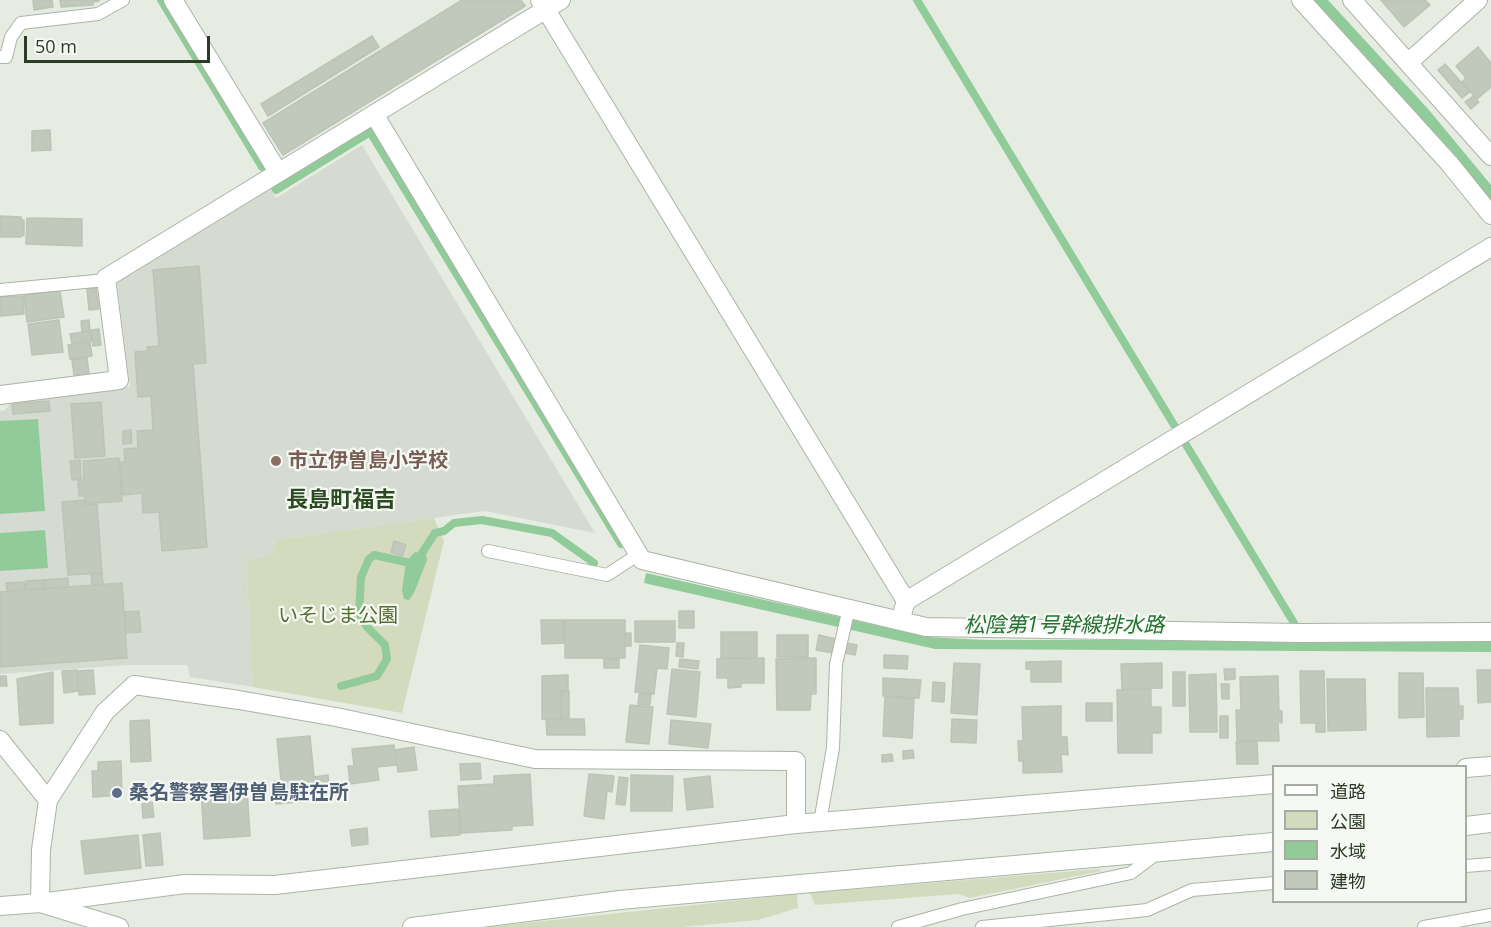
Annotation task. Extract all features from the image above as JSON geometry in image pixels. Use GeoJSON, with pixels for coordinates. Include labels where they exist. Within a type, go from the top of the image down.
{"type":"FeatureCollection","features":[{"type":"Feature","properties":{"kind":"street"},"geometry":{"type":"LineString","coordinates":[[173,0],[278,172]]}},
{"type":"Feature","properties":{"kind":"street"},"geometry":{"type":"LineString","coordinates":[[1301,0],[1449,163],[1491,214]]}},
{"type":"Feature","properties":{"kind":"street"},"geometry":{"type":"LineString","coordinates":[[1352,0],[1491,156]]}},
{"type":"Feature","properties":{"kind":"street"},"geometry":{"type":"LineString","coordinates":[[1409,62],[1478,0]]}},
{"type":"Feature","properties":{"kind":"street"},"geometry":{"type":"LineString","coordinates":[[0,395],[119,380],[106,280],[549,3],[906,601]]}},
{"type":"Feature","properties":{"kind":"street"},"geometry":{"type":"LineString","coordinates":[[374,114],[642,560],[848,612],[937,628],[1299,633],[1491,632]]}},
{"type":"Feature","properties":{"kind":"street"},"geometry":{"type":"LineString","coordinates":[[900,621],[906,601],[1491,247]]}},
{"type":"Feature","properties":{"kind":"street"},"geometry":{"type":"LineString","coordinates":[[40,903],[41,850],[48,800],[105,712],[134,685],[336,717],[536,759],[796,761],[796,824]]}},
{"type":"Feature","properties":{"kind":"street"},"geometry":{"type":"LineString","coordinates":[[0,740],[48,800]]}},
{"type":"Feature","properties":{"kind":"street"},"geometry":{"type":"LineString","coordinates":[[1467,768],[1491,766]]}},
{"type":"Feature","properties":{"kind":"street"},"geometry":{"type":"LineString","coordinates":[[0,906],[185,884],[275,885],[796,824],[1272,784]]}},
{"type":"Feature","properties":{"kind":"street"},"geometry":{"type":"LineString","coordinates":[[1467,826],[1491,823]]}},
{"type":"Feature","properties":{"kind":"street"},"geometry":{"type":"LineString","coordinates":[[412,927],[620,900],[1272,842]]}},
{"type":"Feature","properties":{"kind":"street"},"geometry":{"type":"LineString","coordinates":[[40,903],[119,927]]}},
{"type":"Feature","properties":{"kind":"lane"},"geometry":{"type":"LineString","coordinates":[[0,57],[6,57],[11,36],[21,23],[98,14],[123,0]]}},
{"type":"Feature","properties":{"kind":"lane"},"geometry":{"type":"LineString","coordinates":[[0,290],[106,280]]}},
{"type":"Feature","properties":{"kind":"lane"},"geometry":{"type":"LineString","coordinates":[[488,551],[607,575],[639,554]]}},
{"type":"Feature","properties":{"kind":"lane"},"geometry":{"type":"LineString","coordinates":[[820,822],[833,748],[836,664],[848,612]]}},
{"type":"Feature","properties":{"kind":"lane"},"geometry":{"type":"LineString","coordinates":[[898,927],[962,909],[1131,873],[1160,851]]}},
{"type":"Feature","properties":{"kind":"lane"},"geometry":{"type":"LineString","coordinates":[[1467,867],[1491,864]]}},
{"type":"Feature","properties":{"kind":"lane"},"geometry":{"type":"LineString","coordinates":[[982,927],[1147,910],[1192,890],[1272,883]]}},
{"type":"Feature","properties":{"kind":"lane"},"geometry":{"type":"LineString","coordinates":[[1424,927],[1491,915]]}},
{"type":"Feature","properties":{"kind":"shaded area","name":"市立伊曽島小学校"},"geometry":{"type":"Polygon","coordinates":[[[362,145],[595,533],[485,511],[276,540],[273,555],[246,560],[253,687],[190,677],[187,665],[128,665],[0,674],[0,411],[5,410],[12,401],[130,387],[117,281],[269,187],[276,198],[362,145]]]}},
{"type":"Feature","properties":{"kind":"green space","name":"いそじま公園"},"geometry":{"type":"Polygon","coordinates":[[[434,518],[444,541],[402,713],[253,687],[246,560],[273,555],[276,540],[434,518]]]}},
{"type":"Feature","properties":{"kind":"green space"},"geometry":{"type":"Polygon","coordinates":[[[1099,869],[1101,871],[970,898],[958,894],[815,905],[810,893],[1099,869]]]}},
{"type":"Feature","properties":{"kind":"green space"},"geometry":{"type":"Polygon","coordinates":[[[797,894],[798,908],[758,920],[681,927],[488,927],[797,894]]]}},
{"type":"Feature","properties":{"kind":"water"},"geometry":{"type":"Polygon","coordinates":[[[1313,0],[1328,0],[1429,110],[1491,185],[1491,202],[1313,0]]]}},
{"type":"Feature","properties":{"kind":"water"},"geometry":{"type":"Polygon","coordinates":[[[38,419],[45,511],[0,514],[0,421],[38,419]]]}},
{"type":"Feature","properties":{"kind":"water"},"geometry":{"type":"Polygon","coordinates":[[[45,530],[48,568],[0,571],[0,533],[45,530]]]}},
{"type":"Feature","properties":{"kind":"water"},"geometry":{"type":"Polygon","coordinates":[[[415,552],[426,555],[427,560],[409,600],[404,599],[402,590],[406,562],[415,552]]]}},
{"type":"Feature","properties":{"kind":"water"},"geometry":{"type":"Polygon","coordinates":[[[646,573],[928,637],[985,640],[1491,640],[1491,652],[935,649],[644,583],[646,573]]]}},
{"type":"Feature","properties":{"kind":"building"},"geometry":{"type":"Polygon","coordinates":[[[33,0],[52,0],[53,7],[34,10],[33,0]]]}},
{"type":"Feature","properties":{"kind":"building"},"geometry":{"type":"Polygon","coordinates":[[[60,0],[99,1],[93,2],[93,5],[61,7],[60,0]]]}},
{"type":"Feature","properties":{"kind":"building"},"geometry":{"type":"Polygon","coordinates":[[[462,0],[521,0],[525,6],[283,155],[263,123],[462,0]]]}},
{"type":"Feature","properties":{"kind":"building"},"geometry":{"type":"Polygon","coordinates":[[[1381,0],[1425,0],[1430,5],[1404,27],[1381,0]]]}},
{"type":"Feature","properties":{"kind":"building"},"geometry":{"type":"Polygon","coordinates":[[[372,36],[379,47],[268,116],[261,104],[372,36]]]}},
{"type":"Feature","properties":{"kind":"building"},"geometry":{"type":"Polygon","coordinates":[[[1478,47],[1491,63],[1491,87],[1477,99],[1462,82],[1466,78],[1456,66],[1478,47]]]}},
{"type":"Feature","properties":{"kind":"building"},"geometry":{"type":"Polygon","coordinates":[[[1445,64],[1470,92],[1462,98],[1438,70],[1445,64]]]}},
{"type":"Feature","properties":{"kind":"building"},"geometry":{"type":"Polygon","coordinates":[[[1473,96],[1479,102],[1471,109],[1465,102],[1473,96]]]}},
{"type":"Feature","properties":{"kind":"building"},"geometry":{"type":"Polygon","coordinates":[[[50,130],[51,150],[32,151],[32,131],[50,130]]]}},
{"type":"Feature","properties":{"kind":"building"},"geometry":{"type":"Polygon","coordinates":[[[0,216],[21,217],[21,220],[24,220],[24,235],[0,237],[0,216]]]}},
{"type":"Feature","properties":{"kind":"building"},"geometry":{"type":"Polygon","coordinates":[[[27,218],[82,219],[82,246],[26,244],[27,218]]]}},
{"type":"Feature","properties":{"kind":"building"},"geometry":{"type":"Polygon","coordinates":[[[199,266],[206,363],[193,364],[207,547],[162,551],[159,512],[143,513],[142,493],[123,495],[120,462],[125,462],[124,449],[138,448],[137,431],[153,430],[151,396],[138,397],[135,352],[148,351],[147,347],[159,346],[153,270],[199,266]]]}},
{"type":"Feature","properties":{"kind":"building"},"geometry":{"type":"Polygon","coordinates":[[[96,288],[99,309],[89,310],[87,289],[96,288]]]}},
{"type":"Feature","properties":{"kind":"building"},"geometry":{"type":"Polygon","coordinates":[[[60,291],[64,317],[27,322],[24,295],[60,291]]]}},
{"type":"Feature","properties":{"kind":"building"},"geometry":{"type":"Polygon","coordinates":[[[23,296],[24,314],[0,316],[0,297],[23,296]]]}},
{"type":"Feature","properties":{"kind":"building"},"geometry":{"type":"Polygon","coordinates":[[[59,320],[63,352],[32,355],[28,324],[59,320]]]}},
{"type":"Feature","properties":{"kind":"building"},"geometry":{"type":"Polygon","coordinates":[[[89,320],[90,331],[82,332],[81,321],[89,320]]]}},
{"type":"Feature","properties":{"kind":"building"},"geometry":{"type":"Polygon","coordinates":[[[99,329],[101,345],[93,346],[91,330],[99,329]]]}},
{"type":"Feature","properties":{"kind":"building"},"geometry":{"type":"Polygon","coordinates":[[[90,331],[91,341],[72,343],[70,334],[90,331]]]}},
{"type":"Feature","properties":{"kind":"building"},"geometry":{"type":"Polygon","coordinates":[[[90,342],[92,356],[70,359],[68,345],[90,342]]]}},
{"type":"Feature","properties":{"kind":"building"},"geometry":{"type":"Polygon","coordinates":[[[87,358],[89,373],[74,375],[72,360],[87,358]]]}},
{"type":"Feature","properties":{"kind":"building"},"geometry":{"type":"Polygon","coordinates":[[[49,401],[50,411],[13,414],[12,404],[49,401]]]}},
{"type":"Feature","properties":{"kind":"building"},"geometry":{"type":"Polygon","coordinates":[[[101,402],[105,456],[75,458],[71,404],[101,402]]]}},
{"type":"Feature","properties":{"kind":"building"},"geometry":{"type":"Polygon","coordinates":[[[131,430],[132,443],[123,444],[123,431],[131,430]]]}},
{"type":"Feature","properties":{"kind":"building"},"geometry":{"type":"Polygon","coordinates":[[[119,458],[122,501],[85,504],[85,496],[79,496],[78,480],[84,480],[83,461],[119,458]]]}},
{"type":"Feature","properties":{"kind":"building"},"geometry":{"type":"Polygon","coordinates":[[[80,460],[81,479],[72,480],[70,461],[80,460]]]}},
{"type":"Feature","properties":{"kind":"building"},"geometry":{"type":"Polygon","coordinates":[[[84,500],[84,505],[97,504],[102,573],[68,575],[62,502],[84,500]]]}},
{"type":"Feature","properties":{"kind":"building"},"geometry":{"type":"Polygon","coordinates":[[[394,541],[406,545],[402,556],[391,552],[394,541]]]}},
{"type":"Feature","properties":{"kind":"building"},"geometry":{"type":"Polygon","coordinates":[[[91,573],[102,573],[103,584],[92,585],[91,573]]]}},
{"type":"Feature","properties":{"kind":"building"},"geometry":{"type":"Polygon","coordinates":[[[68,578],[68,587],[44,589],[43,580],[68,578]]]}},
{"type":"Feature","properties":{"kind":"building"},"geometry":{"type":"Polygon","coordinates":[[[43,580],[43,588],[26,590],[26,581],[43,580]]]}},
{"type":"Feature","properties":{"kind":"building"},"geometry":{"type":"Polygon","coordinates":[[[24,582],[25,590],[7,591],[6,583],[24,582]]]}},
{"type":"Feature","properties":{"kind":"building"},"geometry":{"type":"Polygon","coordinates":[[[122,583],[127,658],[0,667],[0,592],[122,583]]]}},
{"type":"Feature","properties":{"kind":"building"},"geometry":{"type":"Polygon","coordinates":[[[139,611],[141,632],[126,633],[125,612],[139,611]]]}},
{"type":"Feature","properties":{"kind":"building"},"geometry":{"type":"Polygon","coordinates":[[[679,611],[694,611],[694,628],[679,628],[679,611]]]}},
{"type":"Feature","properties":{"kind":"building"},"geometry":{"type":"Polygon","coordinates":[[[541,620],[564,620],[564,643],[542,644],[541,620]]]}},
{"type":"Feature","properties":{"kind":"building"},"geometry":{"type":"Polygon","coordinates":[[[565,620],[625,620],[625,658],[565,658],[565,620]]]}},
{"type":"Feature","properties":{"kind":"building"},"geometry":{"type":"Polygon","coordinates":[[[635,621],[675,621],[675,642],[635,642],[635,621]]]}},
{"type":"Feature","properties":{"kind":"building"},"geometry":{"type":"Polygon","coordinates":[[[721,632],[757,632],[757,657],[721,658],[721,632]]]}},
{"type":"Feature","properties":{"kind":"building"},"geometry":{"type":"Polygon","coordinates":[[[625,633],[631,633],[631,646],[625,646],[625,633]]]}},
{"type":"Feature","properties":{"kind":"building"},"geometry":{"type":"Polygon","coordinates":[[[777,635],[808,635],[808,657],[777,657],[777,635]]]}},
{"type":"Feature","properties":{"kind":"building"},"geometry":{"type":"Polygon","coordinates":[[[819,635],[836,639],[833,653],[816,650],[819,635]]]}},
{"type":"Feature","properties":{"kind":"building"},"geometry":{"type":"Polygon","coordinates":[[[677,643],[684,643],[683,657],[676,656],[677,643]]]}},
{"type":"Feature","properties":{"kind":"building"},"geometry":{"type":"Polygon","coordinates":[[[847,643],[857,645],[855,655],[845,653],[847,643]]]}},
{"type":"Feature","properties":{"kind":"building"},"geometry":{"type":"Polygon","coordinates":[[[640,645],[669,648],[667,669],[657,668],[654,694],[635,692],[640,645]]]}},
{"type":"Feature","properties":{"kind":"building"},"geometry":{"type":"Polygon","coordinates":[[[884,655],[908,656],[907,669],[884,668],[884,655]]]}},
{"type":"Feature","properties":{"kind":"building"},"geometry":{"type":"Polygon","coordinates":[[[764,658],[764,683],[741,683],[741,687],[728,688],[728,678],[717,678],[717,659],[764,658]]]}},
{"type":"Feature","properties":{"kind":"building"},"geometry":{"type":"Polygon","coordinates":[[[816,658],[816,694],[811,694],[810,710],[777,710],[776,659],[816,658]]]}},
{"type":"Feature","properties":{"kind":"building"},"geometry":{"type":"Polygon","coordinates":[[[604,659],[619,659],[619,668],[604,668],[604,659]]]}},
{"type":"Feature","properties":{"kind":"building"},"geometry":{"type":"Polygon","coordinates":[[[680,659],[699,661],[698,669],[679,667],[680,659]]]}},
{"type":"Feature","properties":{"kind":"building"},"geometry":{"type":"Polygon","coordinates":[[[1061,661],[1061,682],[1031,682],[1031,669],[1026,669],[1026,662],[1061,661]]]}},
{"type":"Feature","properties":{"kind":"building"},"geometry":{"type":"Polygon","coordinates":[[[954,663],[980,664],[977,715],[951,713],[954,663]]]}},
{"type":"Feature","properties":{"kind":"building"},"geometry":{"type":"Polygon","coordinates":[[[1162,663],[1162,688],[1122,689],[1121,664],[1162,663]]]}},
{"type":"Feature","properties":{"kind":"building"},"geometry":{"type":"Polygon","coordinates":[[[672,669],[700,672],[696,717],[667,714],[672,669]]]}},
{"type":"Feature","properties":{"kind":"building"},"geometry":{"type":"Polygon","coordinates":[[[1224,669],[1235,669],[1235,679],[1225,680],[1224,669]]]}},
{"type":"Feature","properties":{"kind":"building"},"geometry":{"type":"Polygon","coordinates":[[[77,670],[78,691],[64,693],[62,671],[77,670]]]}},
{"type":"Feature","properties":{"kind":"building"},"geometry":{"type":"Polygon","coordinates":[[[93,670],[95,694],[79,695],[78,671],[93,670]]]}},
{"type":"Feature","properties":{"kind":"building"},"geometry":{"type":"Polygon","coordinates":[[[1477,670],[1491,670],[1491,702],[1478,703],[1477,670]]]}},
{"type":"Feature","properties":{"kind":"building"},"geometry":{"type":"Polygon","coordinates":[[[1300,671],[1324,671],[1325,723],[1301,723],[1300,671]]]}},
{"type":"Feature","properties":{"kind":"building"},"geometry":{"type":"Polygon","coordinates":[[[53,672],[53,723],[20,725],[17,679],[53,672]]]}},
{"type":"Feature","properties":{"kind":"building"},"geometry":{"type":"Polygon","coordinates":[[[1173,672],[1185,672],[1185,706],[1173,706],[1173,672]]]}},
{"type":"Feature","properties":{"kind":"building"},"geometry":{"type":"Polygon","coordinates":[[[1399,673],[1423,673],[1424,717],[1399,718],[1399,673]]]}},
{"type":"Feature","properties":{"kind":"building"},"geometry":{"type":"Polygon","coordinates":[[[1216,674],[1217,732],[1190,732],[1189,675],[1216,674]]]}},
{"type":"Feature","properties":{"kind":"building"},"geometry":{"type":"Polygon","coordinates":[[[568,675],[568,691],[561,691],[561,719],[542,719],[542,676],[568,675]]]}},
{"type":"Feature","properties":{"kind":"building"},"geometry":{"type":"Polygon","coordinates":[[[0,676],[6,676],[7,686],[0,686],[0,676]]]}},
{"type":"Feature","properties":{"kind":"building"},"geometry":{"type":"Polygon","coordinates":[[[1278,676],[1279,711],[1282,711],[1282,723],[1278,722],[1279,741],[1237,741],[1236,710],[1241,710],[1240,677],[1278,676]]]}},
{"type":"Feature","properties":{"kind":"building"},"geometry":{"type":"Polygon","coordinates":[[[883,678],[921,680],[919,698],[883,696],[883,678]]]}},
{"type":"Feature","properties":{"kind":"building"},"geometry":{"type":"Polygon","coordinates":[[[1327,679],[1365,679],[1366,730],[1328,731],[1327,679]]]}},
{"type":"Feature","properties":{"kind":"building"},"geometry":{"type":"Polygon","coordinates":[[[933,682],[945,683],[944,702],[932,701],[933,682]]]}},
{"type":"Feature","properties":{"kind":"building"},"geometry":{"type":"Polygon","coordinates":[[[1221,684],[1229,684],[1229,699],[1222,699],[1221,684]]]}},
{"type":"Feature","properties":{"kind":"building"},"geometry":{"type":"Polygon","coordinates":[[[1426,688],[1458,688],[1459,706],[1463,706],[1463,719],[1459,719],[1459,736],[1427,737],[1426,688]]]}},
{"type":"Feature","properties":{"kind":"building"},"geometry":{"type":"Polygon","coordinates":[[[1151,689],[1151,707],[1161,707],[1161,733],[1152,733],[1152,753],[1118,753],[1117,690],[1151,689]]]}},
{"type":"Feature","properties":{"kind":"building"},"geometry":{"type":"Polygon","coordinates":[[[569,691],[569,718],[561,718],[562,692],[569,691]]]}},
{"type":"Feature","properties":{"kind":"building"},"geometry":{"type":"Polygon","coordinates":[[[639,694],[651,695],[650,705],[638,704],[639,694]]]}},
{"type":"Feature","properties":{"kind":"building"},"geometry":{"type":"Polygon","coordinates":[[[885,697],[914,699],[912,738],[883,736],[885,697]]]}},
{"type":"Feature","properties":{"kind":"building"},"geometry":{"type":"Polygon","coordinates":[[[1086,703],[1112,703],[1112,721],[1086,721],[1086,703]]]}},
{"type":"Feature","properties":{"kind":"building"},"geometry":{"type":"Polygon","coordinates":[[[630,705],[653,707],[649,744],[626,742],[630,705]]]}},
{"type":"Feature","properties":{"kind":"building"},"geometry":{"type":"Polygon","coordinates":[[[1061,706],[1061,737],[1067,737],[1068,755],[1061,754],[1062,772],[1023,773],[1023,761],[1019,761],[1018,741],[1023,741],[1022,707],[1061,706]]]}},
{"type":"Feature","properties":{"kind":"building"},"geometry":{"type":"Polygon","coordinates":[[[1220,716],[1228,716],[1228,738],[1220,738],[1220,716]]]}},
{"type":"Feature","properties":{"kind":"building"},"geometry":{"type":"Polygon","coordinates":[[[546,719],[584,719],[585,735],[547,735],[546,719]]]}},
{"type":"Feature","properties":{"kind":"building"},"geometry":{"type":"Polygon","coordinates":[[[952,719],[977,720],[976,743],[951,742],[952,719]]]}},
{"type":"Feature","properties":{"kind":"building"},"geometry":{"type":"Polygon","coordinates":[[[149,720],[151,761],[131,762],[130,721],[149,720]]]}},
{"type":"Feature","properties":{"kind":"building"},"geometry":{"type":"Polygon","coordinates":[[[671,720],[711,724],[708,748],[669,744],[671,720]]]}},
{"type":"Feature","properties":{"kind":"building"},"geometry":{"type":"Polygon","coordinates":[[[1316,723],[1325,723],[1325,732],[1316,732],[1316,723]]]}},
{"type":"Feature","properties":{"kind":"building"},"geometry":{"type":"Polygon","coordinates":[[[310,736],[314,777],[328,775],[331,799],[276,804],[274,781],[281,781],[277,739],[310,736]]]}},
{"type":"Feature","properties":{"kind":"building"},"geometry":{"type":"Polygon","coordinates":[[[1236,742],[1257,742],[1258,764],[1237,764],[1236,742]]]}},
{"type":"Feature","properties":{"kind":"building"},"geometry":{"type":"Polygon","coordinates":[[[394,745],[396,765],[377,767],[379,780],[350,784],[348,766],[354,766],[352,749],[394,745]]]}},
{"type":"Feature","properties":{"kind":"building"},"geometry":{"type":"Polygon","coordinates":[[[414,747],[417,770],[398,772],[395,750],[414,747]]]}},
{"type":"Feature","properties":{"kind":"building"},"geometry":{"type":"Polygon","coordinates":[[[913,750],[914,758],[903,759],[903,751],[913,750]]]}},
{"type":"Feature","properties":{"kind":"building"},"geometry":{"type":"Polygon","coordinates":[[[892,754],[893,761],[882,762],[882,755],[892,754]]]}},
{"type":"Feature","properties":{"kind":"building"},"geometry":{"type":"Polygon","coordinates":[[[121,761],[122,795],[93,797],[92,771],[98,771],[98,762],[121,761]]]}},
{"type":"Feature","properties":{"kind":"building"},"geometry":{"type":"Polygon","coordinates":[[[480,763],[481,779],[461,780],[460,764],[480,763]]]}},
{"type":"Feature","properties":{"kind":"building"},"geometry":{"type":"Polygon","coordinates":[[[530,774],[533,825],[512,826],[512,830],[461,833],[458,786],[494,784],[494,776],[530,774]]]}},
{"type":"Feature","properties":{"kind":"building"},"geometry":{"type":"Polygon","coordinates":[[[589,774],[614,776],[612,792],[607,791],[604,819],[584,816],[589,774]]]}},
{"type":"Feature","properties":{"kind":"building"},"geometry":{"type":"Polygon","coordinates":[[[631,775],[673,776],[672,811],[631,811],[631,775]]]}},
{"type":"Feature","properties":{"kind":"building"},"geometry":{"type":"Polygon","coordinates":[[[710,776],[713,807],[687,810],[684,779],[710,776]]]}},
{"type":"Feature","properties":{"kind":"building"},"geometry":{"type":"Polygon","coordinates":[[[619,777],[628,778],[625,805],[616,804],[619,777]]]}},
{"type":"Feature","properties":{"kind":"building"},"geometry":{"type":"Polygon","coordinates":[[[247,788],[250,836],[204,839],[201,791],[247,788]]]}},
{"type":"Feature","properties":{"kind":"building"},"geometry":{"type":"Polygon","coordinates":[[[152,802],[154,817],[143,818],[142,804],[152,802]]]}},
{"type":"Feature","properties":{"kind":"building"},"geometry":{"type":"Polygon","coordinates":[[[458,809],[460,835],[431,837],[429,811],[458,809]]]}},
{"type":"Feature","properties":{"kind":"building"},"geometry":{"type":"Polygon","coordinates":[[[367,828],[368,844],[352,846],[350,830],[367,828]]]}},
{"type":"Feature","properties":{"kind":"building"},"geometry":{"type":"Polygon","coordinates":[[[160,833],[163,865],[146,866],[143,835],[160,833]]]}},
{"type":"Feature","properties":{"kind":"building"},"geometry":{"type":"Polygon","coordinates":[[[138,835],[141,868],[85,874],[81,841],[138,835]]]}},
{"type":"Feature","properties":{"kind":"waterway"},"geometry":{"type":"LineString","coordinates":[[161,0],[262,167]]}},
{"type":"Feature","properties":{"kind":"waterway"},"geometry":{"type":"LineString","coordinates":[[917,0],[1174,425]]}},
{"type":"Feature","properties":{"kind":"waterway"},"geometry":{"type":"LineString","coordinates":[[273,184],[276,190],[370,132],[621,544]]}},
{"type":"Feature","properties":{"kind":"waterway"},"geometry":{"type":"LineString","coordinates":[[1185,443],[1294,623]]}},
{"type":"Feature","properties":{"kind":"waterway"},"geometry":{"type":"LineString","coordinates":[[341,686],[377,676],[387,659],[385,645],[367,627],[359,613],[361,577],[369,559],[374,555],[415,564],[435,533],[444,531],[454,523],[482,520],[552,533],[594,563]]}},
{"type":"Feature","properties":{"kind":"place","name":"市立伊曽島小学校"},"geometry":{"type":"Point","coordinates":[276,461]}},
{"type":"Feature","properties":{"kind":"place","name":"桑名警察署伊曽島駐在所"},"geometry":{"type":"Point","coordinates":[117,793]}},
{"type":"Feature","properties":{"kind":"district","name":"長島町福吉"},"geometry":{"type":"Point","coordinates":[341,501]}},
{"type":"Feature","properties":{"kind":"water label","name":"松陰第1号幹線排水路"},"geometry":{"type":"Point","coordinates":[1064,626]}}]}
